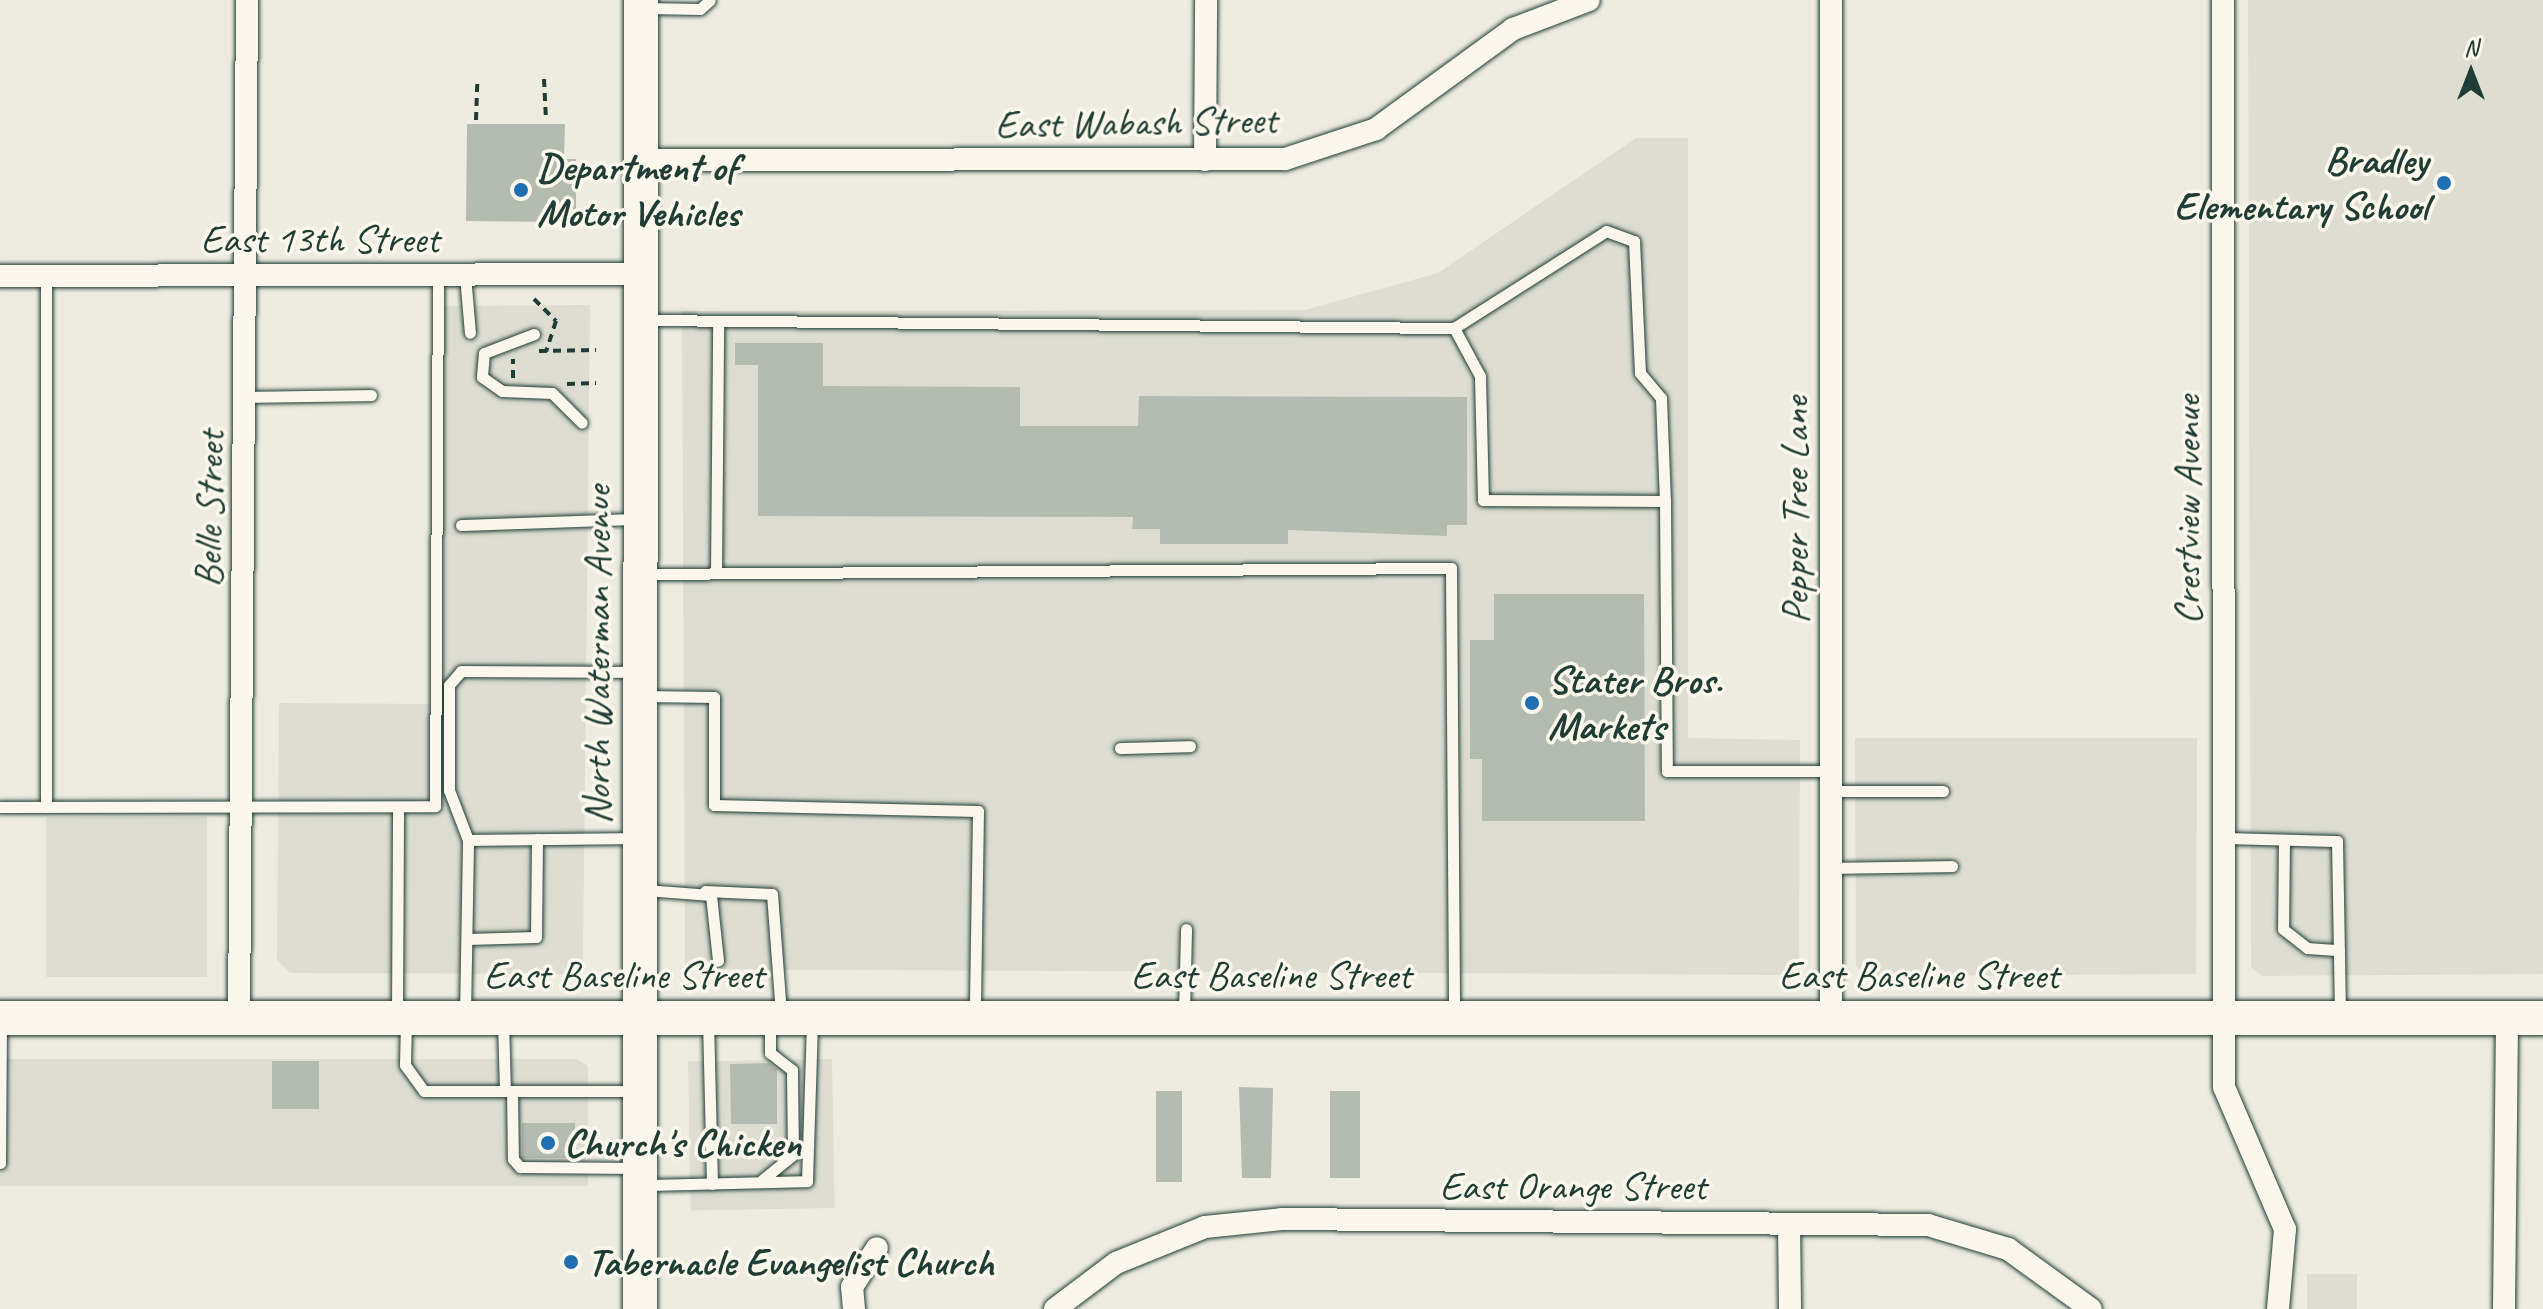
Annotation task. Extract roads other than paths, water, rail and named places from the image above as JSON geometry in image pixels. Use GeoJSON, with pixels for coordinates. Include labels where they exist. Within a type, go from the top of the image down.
{"type":"FeatureCollection","features":[{"type":"Feature","properties":{"kind":"main road","name":"North Waterman Avenue"},"geometry":{"type":"LineString","coordinates":[[640,1309],[641,4]]}},
{"type":"Feature","properties":{"kind":"main road","name":"East Baseline Street"},"geometry":{"type":"LineString","coordinates":[[0,1018],[2543,1018]]}},
{"type":"Feature","properties":{"kind":"street","name":"Belle Street"},"geometry":{"type":"LineString","coordinates":[[239,1019],[248,275],[247,0]]}},
{"type":"Feature","properties":{"kind":"street"},"geometry":{"type":"LineString","coordinates":[[1205,160],[1206,0]]}},
{"type":"Feature","properties":{"kind":"street","name":"East Wabash Street"},"geometry":{"type":"LineString","coordinates":[[641,160],[1205,160],[1330,150],[1420,102],[1513,29],[1589,0]]}},
{"type":"Feature","properties":{"kind":"street","name":"Pepper Tree Lane"},"geometry":{"type":"LineString","coordinates":[[1831,0],[1831,1019]]}},
{"type":"Feature","properties":{"kind":"street","name":"Crestview Avenue"},"geometry":{"type":"LineString","coordinates":[[2223,0],[2224,1019],[2231,1117],[2269,1180],[2285,1229],[2278,1309]]}},
{"type":"Feature","properties":{"kind":"street","name":"East 13th Street"},"geometry":{"type":"LineString","coordinates":[[0,276],[641,274]]}},
{"type":"Feature","properties":{"kind":"street"},"geometry":{"type":"LineString","coordinates":[[2504,1309],[2507,1018]]}},
{"type":"Feature","properties":{"kind":"street","name":"East Orange Street"},"geometry":{"type":"LineString","coordinates":[[1055,1309],[1116,1263],[1205,1227],[1282,1219],[1928,1225],[2008,1249],[2091,1309]]}},
{"type":"Feature","properties":{"kind":"street"},"geometry":{"type":"LineString","coordinates":[[1789,1224],[1790,1309]]}},
{"type":"Feature","properties":{"kind":"street"},"geometry":{"type":"LineString","coordinates":[[854,1309],[860,1268],[877,1248]]}},
{"type":"Feature","properties":{"kind":"lane"},"geometry":{"type":"LineString","coordinates":[[641,4],[700,9],[710,0]]}},
{"type":"Feature","properties":{"kind":"lane"},"geometry":{"type":"LineString","coordinates":[[641,320],[1454,328],[1606,231],[1634,241],[1640,373],[1661,398],[1667,771],[1943,791]]}},
{"type":"Feature","properties":{"kind":"lane"},"geometry":{"type":"LineString","coordinates":[[0,807],[435,806],[438,275]]}},
{"type":"Feature","properties":{"kind":"lane"},"geometry":{"type":"LineString","coordinates":[[465,275],[470,333]]}},
{"type":"Feature","properties":{"kind":"lane"},"geometry":{"type":"LineString","coordinates":[[46,276],[46,807]]}},
{"type":"Feature","properties":{"kind":"lane"},"geometry":{"type":"LineString","coordinates":[[716,573],[718,321]]}},
{"type":"Feature","properties":{"kind":"lane"},"geometry":{"type":"LineString","coordinates":[[1454,328],[1480,376],[1483,500],[1665,501]]}},
{"type":"Feature","properties":{"kind":"lane"},"geometry":{"type":"LineString","coordinates":[[534,334],[484,353],[482,377],[502,391],[552,393],[582,423]]}},
{"type":"Feature","properties":{"kind":"lane"},"geometry":{"type":"LineString","coordinates":[[247,397],[371,395]]}},
{"type":"Feature","properties":{"kind":"lane"},"geometry":{"type":"LineString","coordinates":[[461,525],[640,519]]}},
{"type":"Feature","properties":{"kind":"lane"},"geometry":{"type":"LineString","coordinates":[[640,574],[1451,568],[1454,1019]]}},
{"type":"Feature","properties":{"kind":"lane"},"geometry":{"type":"LineString","coordinates":[[465,1019],[468,840],[449,790],[449,685],[461,671],[639,684],[714,697],[714,805],[978,811],[975,1019]]}},
{"type":"Feature","properties":{"kind":"lane"},"geometry":{"type":"LineString","coordinates":[[1120,748],[1190,746]]}},
{"type":"Feature","properties":{"kind":"lane"},"geometry":{"type":"LineString","coordinates":[[398,807],[401,1019],[405,1065],[424,1091],[638,1091]]}},
{"type":"Feature","properties":{"kind":"lane"},"geometry":{"type":"LineString","coordinates":[[468,840],[641,838]]}},
{"type":"Feature","properties":{"kind":"lane"},"geometry":{"type":"LineString","coordinates":[[2223,838],[2337,841],[2340,1019]]}},
{"type":"Feature","properties":{"kind":"lane"},"geometry":{"type":"LineString","coordinates":[[467,939],[536,937],[537,839]]}},
{"type":"Feature","properties":{"kind":"lane"},"geometry":{"type":"LineString","coordinates":[[2284,840],[2283,929],[2307,948],[2339,950]]}},
{"type":"Feature","properties":{"kind":"lane"},"geometry":{"type":"LineString","coordinates":[[1831,868],[1952,866]]}},
{"type":"Feature","properties":{"kind":"lane"},"geometry":{"type":"LineString","coordinates":[[503,1019],[513,1159],[520,1167],[712,1184],[807,1181],[772,894],[641,890]]}},
{"type":"Feature","properties":{"kind":"lane"},"geometry":{"type":"LineString","coordinates":[[705,891],[717,903],[718,961]]}},
{"type":"Feature","properties":{"kind":"lane"},"geometry":{"type":"LineString","coordinates":[[1184,1019],[1186,929]]}},
{"type":"Feature","properties":{"kind":"lane"},"geometry":{"type":"LineString","coordinates":[[0,1018],[0,1163]]}},
{"type":"Feature","properties":{"kind":"lane"},"geometry":{"type":"LineString","coordinates":[[708,1019],[712,1184]]}},
{"type":"Feature","properties":{"kind":"lane"},"geometry":{"type":"LineString","coordinates":[[746,1184],[772,1177],[793,1155],[792,1070],[770,1053],[788,1019]]}},
{"type":"Feature","properties":{"kind":"place","name":"Bradley Elementary School"},"geometry":{"type":"Point","coordinates":[2444,183]}},
{"type":"Feature","properties":{"kind":"place","name":"Department of Motor Vehicles"},"geometry":{"type":"Point","coordinates":[521,190]}},
{"type":"Feature","properties":{"kind":"place","name":"Stater Bros. Markets"},"geometry":{"type":"Point","coordinates":[1532,703]}},
{"type":"Feature","properties":{"kind":"place","name":"Church's Chicken"},"geometry":{"type":"Point","coordinates":[548,1143]}},
{"type":"Feature","properties":{"kind":"place","name":"Tabernacle Evangelist Church"},"geometry":{"type":"Point","coordinates":[571,1262]}}]}
